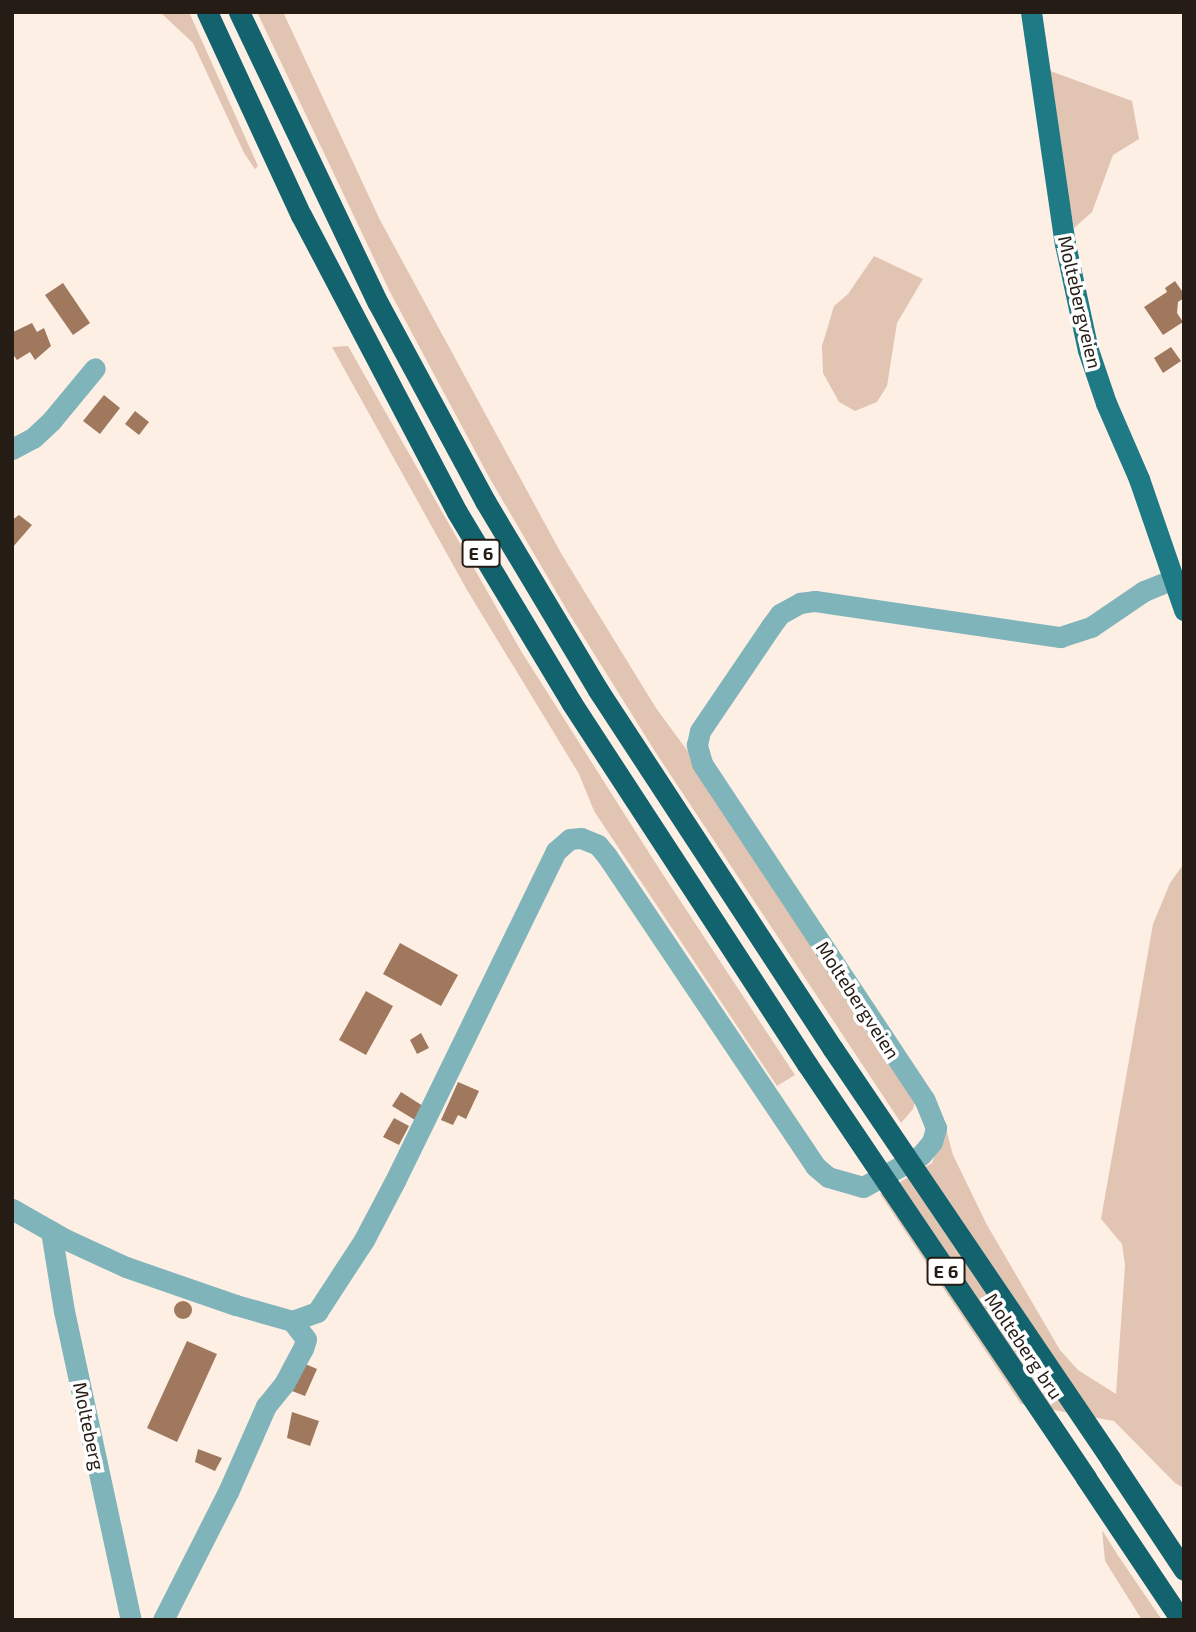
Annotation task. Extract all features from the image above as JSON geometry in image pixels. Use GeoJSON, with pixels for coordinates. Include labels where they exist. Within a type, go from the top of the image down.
{"type":"FeatureCollection","features":[{"type":"Feature","properties":{"kind":"highway","name":"Molteberg bru"},"geometry":{"type":"LineString","coordinates":[[207,12],[301,215],[457,512],[591,734],[807,1064],[1181,1620]]}},
{"type":"Feature","properties":{"kind":"highway","name":"Molteberg bru"},"geometry":{"type":"LineString","coordinates":[[239,12],[378,303],[485,501],[632,743],[833,1049],[1184,1570]]}},
{"type":"Feature","properties":{"kind":"main road","name":"Moltebergveien"},"geometry":{"type":"LineString","coordinates":[[1031,12],[1065,244],[1088,350],[1106,404],[1139,479],[1183,603]]}},
{"type":"Feature","properties":{"kind":"street"},"geometry":{"type":"LineString","coordinates":[[12,449],[33,438],[95,368]]}},
{"type":"Feature","properties":{"kind":"street","name":"Moltebergveien"},"geometry":{"type":"LineString","coordinates":[[317,1311],[364,1240],[499,974],[556,851],[570,839],[581,838],[598,845],[815,1166],[828,1177],[863,1187],[921,1155],[932,1142],[936,1128],[924,1099],[702,763],[697,745],[700,731],[780,614],[800,603],[814,601],[1060,636],[1091,627],[1144,591],[1173,579]]}},
{"type":"Feature","properties":{"kind":"street"},"geometry":{"type":"LineString","coordinates":[[12,1209],[125,1267],[292,1321],[306,1339]]}},
{"type":"Feature","properties":{"kind":"street","name":"Molteberg"},"geometry":{"type":"LineString","coordinates":[[51,1231],[64,1311],[131,1620]]}},
{"type":"Feature","properties":{"kind":"street"},"geometry":{"type":"LineString","coordinates":[[292,1321],[317,1311]]}},
{"type":"Feature","properties":{"kind":"street"},"geometry":{"type":"LineString","coordinates":[[163,1620],[229,1492],[267,1406],[284,1384],[303,1349],[317,1311]]}},
{"type":"Feature","properties":{"kind":"shaded area"},"geometry":{"type":"Polygon","coordinates":[[[160,12],[189,12],[258,166],[255,169],[244,153],[193,43],[160,12]]]}},
{"type":"Feature","properties":{"kind":"shaded area"},"geometry":{"type":"Polygon","coordinates":[[[257,12],[283,12],[380,220],[562,555],[656,708],[692,757],[916,1099],[913,1109],[901,1123],[656,753],[568,612],[489,477],[390,292],[257,12]]]}},
{"type":"Feature","properties":{"kind":"shaded area"},"geometry":{"type":"Polygon","coordinates":[[[1045,69],[1132,101],[1139,139],[1113,155],[1092,212],[1074,228],[1045,69]]]}},
{"type":"Feature","properties":{"kind":"shaded area"},"geometry":{"type":"Polygon","coordinates":[[[874,256],[923,279],[897,323],[887,386],[877,402],[855,411],[839,402],[823,373],[822,346],[834,306],[848,294],[874,256]]]}},
{"type":"Feature","properties":{"kind":"shaded area"},"geometry":{"type":"Polygon","coordinates":[[[348,346],[521,651],[660,870],[795,1075],[777,1086],[594,811],[579,774],[467,590],[332,347],[348,346]]]}},
{"type":"Feature","properties":{"kind":"shaded area"},"geometry":{"type":"Polygon","coordinates":[[[1184,863],[1184,1488],[1175,1483],[1114,1421],[1021,1404],[880,1194],[932,1163],[945,1125],[953,1155],[987,1225],[1060,1350],[1078,1370],[1116,1394],[1125,1265],[1122,1244],[1101,1219],[1153,924],[1170,883],[1184,863]]]}},
{"type":"Feature","properties":{"kind":"shaded area"},"geometry":{"type":"Polygon","coordinates":[[[1102,1530],[1162,1620],[1142,1620],[1105,1561],[1102,1530]]]}},
{"type":"Feature","properties":{"kind":"building"},"geometry":{"type":"Polygon","coordinates":[[[1175,281],[1184,294],[1184,298],[1178,302],[1177,313],[1183,322],[1163,335],[1144,307],[1167,292],[1165,288],[1175,281]]]}},
{"type":"Feature","properties":{"kind":"building"},"geometry":{"type":"Polygon","coordinates":[[[63,283],[90,323],[73,335],[45,295],[63,283]]]}},
{"type":"Feature","properties":{"kind":"building"},"geometry":{"type":"Polygon","coordinates":[[[32,323],[37,332],[44,328],[51,346],[35,360],[30,352],[17,360],[12,353],[13,332],[32,323]]]}},
{"type":"Feature","properties":{"kind":"building"},"geometry":{"type":"Polygon","coordinates":[[[1171,347],[1181,361],[1163,373],[1154,358],[1171,347]]]}},
{"type":"Feature","properties":{"kind":"building"},"geometry":{"type":"Polygon","coordinates":[[[104,395],[120,408],[100,434],[83,421],[104,395]]]}},
{"type":"Feature","properties":{"kind":"building"},"geometry":{"type":"Polygon","coordinates":[[[135,411],[149,422],[139,435],[125,424],[135,411]]]}},
{"type":"Feature","properties":{"kind":"building"},"geometry":{"type":"Polygon","coordinates":[[[19,515],[32,525],[12,548],[12,520],[19,515]]]}},
{"type":"Feature","properties":{"kind":"building"},"geometry":{"type":"Polygon","coordinates":[[[400,943],[458,975],[441,1006],[383,974],[400,943]]]}},
{"type":"Feature","properties":{"kind":"building"},"geometry":{"type":"Polygon","coordinates":[[[366,991],[393,1006],[366,1055],[339,1040],[366,991]]]}},
{"type":"Feature","properties":{"kind":"building"},"geometry":{"type":"Polygon","coordinates":[[[421,1033],[429,1048],[417,1054],[410,1040],[421,1033]]]}},
{"type":"Feature","properties":{"kind":"building"},"geometry":{"type":"Polygon","coordinates":[[[458,1082],[479,1091],[466,1119],[458,1115],[453,1125],[441,1120],[458,1082]]]}},
{"type":"Feature","properties":{"kind":"building"},"geometry":{"type":"Polygon","coordinates":[[[401,1092],[423,1106],[415,1120],[392,1106],[401,1092]]]}},
{"type":"Feature","properties":{"kind":"building"},"geometry":{"type":"Polygon","coordinates":[[[394,1118],[409,1126],[399,1145],[383,1137],[394,1118]]]}},
{"type":"Feature","properties":{"kind":"building"},"geometry":{"type":"Polygon","coordinates":[[[183,1301],[189,1304],[192,1310],[189,1316],[183,1319],[177,1316],[174,1310],[177,1304],[183,1301]]]}},
{"type":"Feature","properties":{"kind":"building"},"geometry":{"type":"Polygon","coordinates":[[[187,1341],[217,1354],[177,1442],[147,1428],[187,1341]]]}},
{"type":"Feature","properties":{"kind":"building"},"geometry":{"type":"Polygon","coordinates":[[[303,1363],[317,1369],[305,1396],[292,1391],[303,1363]]]}},
{"type":"Feature","properties":{"kind":"building"},"geometry":{"type":"Polygon","coordinates":[[[292,1412],[319,1421],[310,1446],[287,1438],[292,1412]]]}},
{"type":"Feature","properties":{"kind":"building"},"geometry":{"type":"Polygon","coordinates":[[[198,1449],[222,1458],[215,1471],[195,1462],[198,1449]]]}}]}
